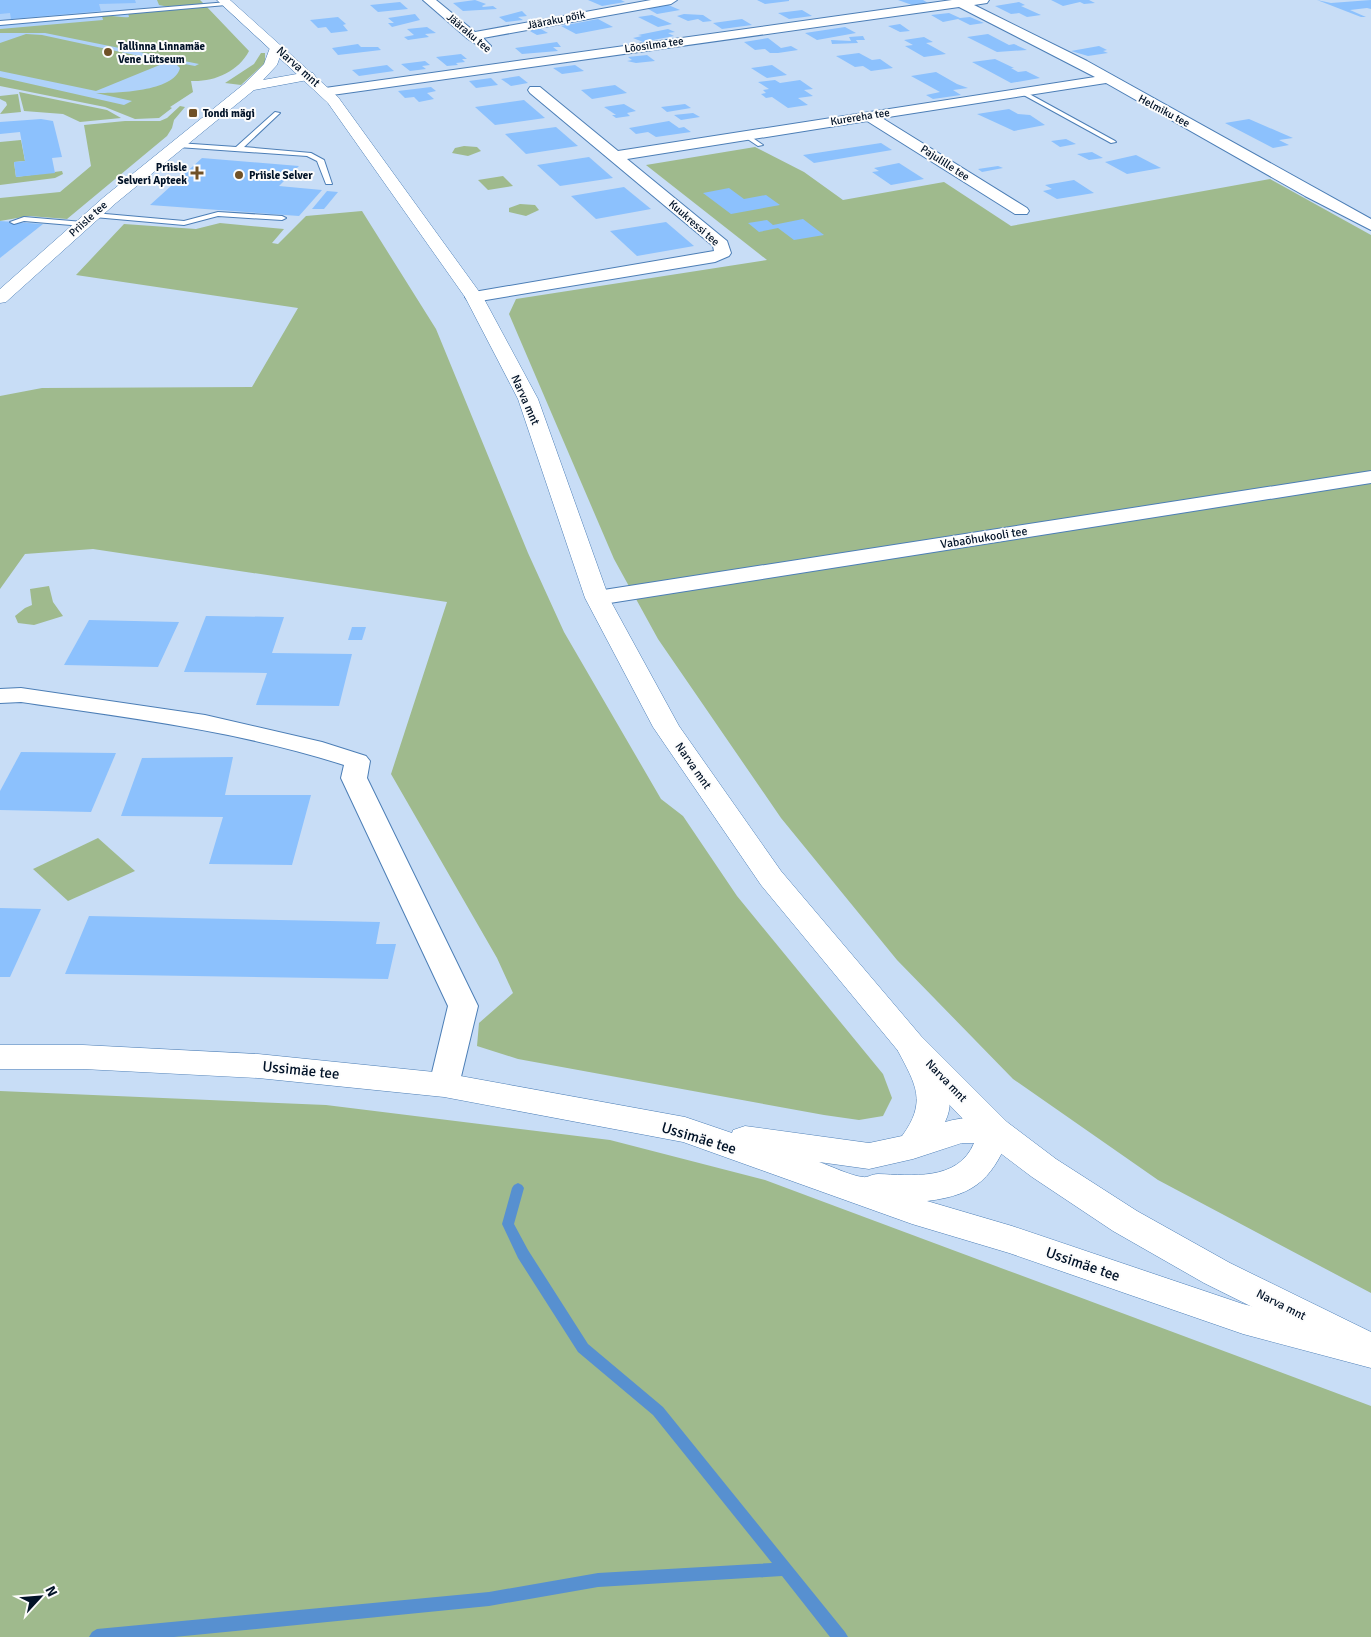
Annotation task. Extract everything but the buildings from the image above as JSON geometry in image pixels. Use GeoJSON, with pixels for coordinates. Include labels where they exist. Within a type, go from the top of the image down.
{"type":"FeatureCollection","features":[{"type":"Feature","properties":{"kind":"main road","name":"Narva mnt"},"geometry":{"type":"LineString","coordinates":[[224,1],[325,92],[362,138],[474,296],[528,399],[597,598],[666,727],[766,870],[910,1044],[995,1131],[1044,1168],[1126,1221],[1216,1273],[1371,1351]]}},
{"type":"Feature","properties":{"kind":"main road"},"geometry":{"type":"LineString","coordinates":[[254,82],[270,65],[276,48]]}},
{"type":"Feature","properties":{"kind":"main road","name":"Priisle tee"},"geometry":{"type":"LineString","coordinates":[[0,298],[88,220],[254,82],[306,74]]}},
{"type":"Feature","properties":{"kind":"main road"},"geometry":{"type":"LineString","coordinates":[[910,1044],[928,1078],[936,1101],[928,1126],[913,1146]]}},
{"type":"Feature","properties":{"kind":"main road","name":"Ussimäe tee"},"geometry":{"type":"LineString","coordinates":[[0,1057],[83,1057],[258,1066],[444,1085],[685,1130],[841,1183],[924,1214],[1012,1240],[1243,1319],[1371,1351]]}},
{"type":"Feature","properties":{"kind":"main road"},"geometry":{"type":"LineString","coordinates":[[685,1130],[869,1156],[913,1146],[961,1130],[995,1131],[984,1158],[976,1167],[937,1187],[901,1190],[841,1183]]}},
{"type":"Feature","properties":{"kind":"street","name":"Jääraku tee"},"geometry":{"type":"LineString","coordinates":[[429,0],[508,66]]}},
{"type":"Feature","properties":{"kind":"street","name":"Jääraku põik"},"geometry":{"type":"LineString","coordinates":[[472,36],[670,0]]}},
{"type":"Feature","properties":{"kind":"street","name":"Lõosilma tee"},"geometry":{"type":"LineString","coordinates":[[325,92],[982,0]]}},
{"type":"Feature","properties":{"kind":"street","name":"Helmiku tee"},"geometry":{"type":"LineString","coordinates":[[957,2],[1082,64],[1105,79],[1371,225]]}},
{"type":"Feature","properties":{"kind":"street","name":"Kurereha tee"},"geometry":{"type":"LineString","coordinates":[[615,156],[1105,79]]}},
{"type":"Feature","properties":{"kind":"street","name":"Kuukressi tee"},"geometry":{"type":"LineString","coordinates":[[474,296],[715,257],[723,253],[721,244],[535,90]]}},
{"type":"Feature","properties":{"kind":"street","name":"Pajulille tee"},"geometry":{"type":"LineString","coordinates":[[869,116],[1021,211]]}},
{"type":"Feature","properties":{"kind":"street","name":"Vabaõhukooli tee"},"geometry":{"type":"LineString","coordinates":[[597,598],[1371,477]]}},
{"type":"Feature","properties":{"kind":"street"},"geometry":{"type":"LineString","coordinates":[[0,696],[21,695],[205,722],[313,747],[357,761],[354,778],[463,1006],[444,1085]]}},
{"type":"Feature","properties":{"kind":"lane"},"geometry":{"type":"LineString","coordinates":[[154,0],[158,9]]}},
{"type":"Feature","properties":{"kind":"lane"},"geometry":{"type":"LineString","coordinates":[[0,23],[158,9],[224,1]]}},
{"type":"Feature","properties":{"kind":"lane"},"geometry":{"type":"LineString","coordinates":[[1022,92],[1112,142]]}},
{"type":"Feature","properties":{"kind":"lane"},"geometry":{"type":"LineString","coordinates":[[238,149],[277,113]]}},
{"type":"Feature","properties":{"kind":"lane"},"geometry":{"type":"LineString","coordinates":[[745,135],[760,145]]}},
{"type":"Feature","properties":{"kind":"lane"},"geometry":{"type":"LineString","coordinates":[[178,145],[309,154],[320,160],[330,182]]}},
{"type":"Feature","properties":{"kind":"lane"},"geometry":{"type":"LineString","coordinates":[[14,222],[24,219],[184,223],[226,212],[282,218]]}},
{"type":"Feature","properties":{"kind":"shaded area","name":"Tallinna Linnamäe Vene Lütseum"},"geometry":{"type":"Polygon","coordinates":[[[0,0],[200,0],[233,36],[198,69],[127,105],[116,107],[0,81],[0,0]]]}},
{"type":"Feature","properties":{"kind":"green space"},"geometry":{"type":"Polygon","coordinates":[[[157,0],[200,0],[204,4],[169,7],[159,5],[157,0]]]}},
{"type":"Feature","properties":{"kind":"green space"},"geometry":{"type":"Polygon","coordinates":[[[206,6],[249,51],[239,65],[232,70],[208,80],[191,81],[193,92],[170,107],[172,108],[159,118],[135,119],[105,107],[0,86],[0,77],[124,105],[132,101],[96,93],[143,90],[167,82],[175,76],[180,68],[174,62],[195,66],[199,64],[45,33],[0,33],[0,29],[103,20],[102,16],[129,17],[128,13],[206,6]]]}},
{"type":"Feature","properties":{"kind":"green space"},"geometry":{"type":"Polygon","coordinates":[[[26,34],[42,35],[167,62],[96,91],[0,71],[0,43],[26,34]]]}},
{"type":"Feature","properties":{"kind":"green space"},"geometry":{"type":"Polygon","coordinates":[[[261,53],[265,53],[265,63],[241,85],[225,83],[254,64],[261,53]]]}},
{"type":"Feature","properties":{"kind":"green space"},"geometry":{"type":"Polygon","coordinates":[[[19,92],[107,110],[121,118],[80,122],[63,114],[24,111],[19,92]]]}},
{"type":"Feature","properties":{"kind":"green space"},"geometry":{"type":"Polygon","coordinates":[[[18,94],[21,112],[0,114],[7,105],[6,102],[0,99],[0,96],[18,94]]]}},
{"type":"Feature","properties":{"kind":"green space"},"geometry":{"type":"Polygon","coordinates":[[[180,106],[185,107],[174,120],[167,136],[67,219],[29,216],[0,221],[0,198],[60,192],[91,166],[84,125],[125,121],[160,121],[167,118],[180,106]]]}},
{"type":"Feature","properties":{"kind":"green space"},"geometry":{"type":"Polygon","coordinates":[[[21,140],[25,161],[14,162],[16,177],[62,171],[63,174],[55,178],[0,185],[0,142],[21,140]]]}},
{"type":"Feature","properties":{"kind":"green space"},"geometry":{"type":"Polygon","coordinates":[[[464,146],[477,147],[481,151],[468,156],[452,153],[455,148],[464,146]]]}},
{"type":"Feature","properties":{"kind":"green space"},"geometry":{"type":"Polygon","coordinates":[[[755,147],[804,172],[843,200],[944,182],[1011,226],[1270,179],[1371,235],[1371,1293],[1158,1180],[1013,1079],[897,960],[781,818],[658,639],[614,559],[509,314],[516,299],[767,260],[646,165],[755,147]]]}},
{"type":"Feature","properties":{"kind":"green space"},"geometry":{"type":"Polygon","coordinates":[[[503,176],[513,186],[488,190],[478,180],[503,176]]]}},
{"type":"Feature","properties":{"kind":"green space"},"geometry":{"type":"Polygon","coordinates":[[[520,204],[535,205],[539,210],[526,216],[509,212],[509,208],[520,204]]]}},
{"type":"Feature","properties":{"kind":"green space"},"geometry":{"type":"Polygon","coordinates":[[[362,211],[436,329],[528,553],[564,632],[661,799],[683,816],[737,896],[883,1074],[892,1098],[883,1116],[859,1120],[824,1115],[518,1059],[477,1046],[479,1023],[513,993],[497,958],[391,774],[447,602],[93,549],[25,554],[0,589],[0,396],[42,388],[252,387],[298,308],[76,275],[124,224],[196,229],[220,223],[284,229],[272,243],[278,244],[306,216],[362,211]]]}},
{"type":"Feature","properties":{"kind":"green space"},"geometry":{"type":"Polygon","coordinates":[[[49,586],[53,602],[63,616],[34,625],[18,623],[15,616],[32,605],[30,589],[49,586]]]}},
{"type":"Feature","properties":{"kind":"green space"},"geometry":{"type":"Polygon","coordinates":[[[98,838],[135,871],[68,901],[33,869],[98,838]]]}},
{"type":"Feature","properties":{"kind":"green space"},"geometry":{"type":"Polygon","coordinates":[[[0,1091],[326,1105],[610,1140],[765,1180],[1371,1406],[1371,1637],[0,1637],[0,1091]]]}},
{"type":"Feature","properties":{"kind":"waterway"},"geometry":{"type":"LineString","coordinates":[[518,1188],[508,1224],[523,1254],[583,1348],[658,1411],[786,1569]]}},
{"type":"Feature","properties":{"kind":"waterway"},"geometry":{"type":"LineString","coordinates":[[97,1637],[489,1599],[598,1580],[786,1569]]}},
{"type":"Feature","properties":{"kind":"waterway"},"geometry":{"type":"LineString","coordinates":[[786,1569],[840,1637]]}},
{"type":"Feature","properties":{"kind":"place","name":"Tallinna Linnamäe Vene Lütseum"},"geometry":{"type":"Point","coordinates":[108,52]}},
{"type":"Feature","properties":{"kind":"place","name":"Tondi mägi"},"geometry":{"type":"Point","coordinates":[193,113]}},
{"type":"Feature","properties":{"kind":"place","name":"Priisle Selveri Apteek"},"geometry":{"type":"Point","coordinates":[197,173]}},
{"type":"Feature","properties":{"kind":"place","name":"Priisle Selver"},"geometry":{"type":"Point","coordinates":[239,175]}}]}
